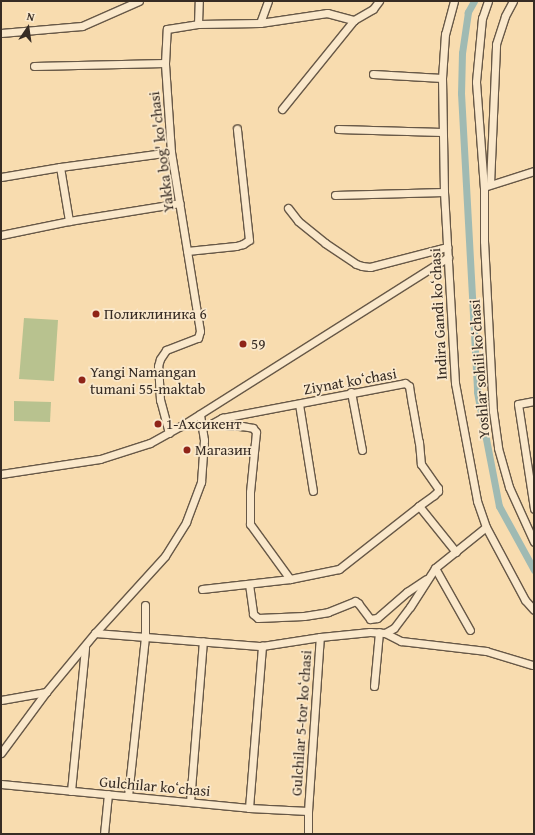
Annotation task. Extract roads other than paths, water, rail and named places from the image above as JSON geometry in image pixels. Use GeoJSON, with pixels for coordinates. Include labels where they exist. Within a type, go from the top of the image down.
{"type":"FeatureCollection","features":[{"type":"Feature","properties":{"kind":"street"},"geometry":{"type":"LineString","coordinates":[[1,33],[82,26],[139,1]]}},
{"type":"Feature","properties":{"kind":"street"},"geometry":{"type":"LineString","coordinates":[[198,24],[199,1]]}},
{"type":"Feature","properties":{"kind":"street"},"geometry":{"type":"LineString","coordinates":[[260,23],[268,1]]}},
{"type":"Feature","properties":{"kind":"street"},"geometry":{"type":"LineString","coordinates":[[282,108],[354,20],[373,9],[379,1]]}},
{"type":"Feature","properties":{"kind":"street","name":"Indira Gandi koʻchasi"},"geometry":{"type":"LineString","coordinates":[[454,1],[445,34],[442,78],[442,132],[455,383],[477,502],[486,527],[525,600],[534,610]]}},
{"type":"Feature","properties":{"kind":"street","name":"Yoshlar sohili koʻchasi"},"geometry":{"type":"LineString","coordinates":[[487,186],[476,82],[482,18],[488,1]]}},
{"type":"Feature","properties":{"kind":"street","name":"Yoshlar sohili koʻchasi"},"geometry":{"type":"LineString","coordinates":[[513,1],[505,16],[496,44],[484,240],[494,411],[498,448],[510,487],[534,542]]}},
{"type":"Feature","properties":{"kind":"street","name":"Yakka bog' ko'chasi"},"geometry":{"type":"LineString","coordinates":[[169,433],[160,400],[158,366],[160,359],[166,350],[198,338],[200,331],[171,152],[165,64],[167,29],[198,24],[260,23],[327,13],[354,20]]}},
{"type":"Feature","properties":{"kind":"street"},"geometry":{"type":"LineString","coordinates":[[34,66],[165,64]]}},
{"type":"Feature","properties":{"kind":"street"},"geometry":{"type":"LineString","coordinates":[[373,74],[442,78]]}},
{"type":"Feature","properties":{"kind":"street"},"geometry":{"type":"LineString","coordinates":[[187,251],[236,246],[243,244],[248,240],[238,128]]}},
{"type":"Feature","properties":{"kind":"street"},"geometry":{"type":"LineString","coordinates":[[338,129],[442,132]]}},
{"type":"Feature","properties":{"kind":"street"},"geometry":{"type":"LineString","coordinates":[[1,177],[60,167],[171,152]]}},
{"type":"Feature","properties":{"kind":"street"},"geometry":{"type":"LineString","coordinates":[[60,167],[69,221]]}},
{"type":"Feature","properties":{"kind":"street"},"geometry":{"type":"LineString","coordinates":[[487,186],[534,171]]}},
{"type":"Feature","properties":{"kind":"street"},"geometry":{"type":"LineString","coordinates":[[335,196],[444,192]]}},
{"type":"Feature","properties":{"kind":"street"},"geometry":{"type":"LineString","coordinates":[[1,235],[69,221],[180,203]]}},
{"type":"Feature","properties":{"kind":"street"},"geometry":{"type":"LineString","coordinates":[[288,208],[298,221],[325,243],[356,264],[362,266],[370,267],[447,247]]}},
{"type":"Feature","properties":{"kind":"street"},"geometry":{"type":"LineString","coordinates":[[1,474],[100,459],[150,443],[200,414],[448,257]]}},
{"type":"Feature","properties":{"kind":"street","name":"Ziynat koʻchasi"},"geometry":{"type":"LineString","coordinates":[[202,589],[290,579],[339,569],[438,491],[438,488],[420,464],[419,442],[409,386],[405,383],[351,392],[299,404],[222,418],[211,424]]}},
{"type":"Feature","properties":{"kind":"street"},"geometry":{"type":"LineString","coordinates":[[351,392],[362,450]]}},
{"type":"Feature","properties":{"kind":"street"},"geometry":{"type":"LineString","coordinates":[[534,401],[518,404],[534,509]]}},
{"type":"Feature","properties":{"kind":"street"},"geometry":{"type":"LineString","coordinates":[[299,404],[313,490]]}},
{"type":"Feature","properties":{"kind":"street"},"geometry":{"type":"LineString","coordinates":[[1,753],[46,692],[85,647],[95,633],[165,556],[186,522],[201,482],[204,440],[200,414]]}},
{"type":"Feature","properties":{"kind":"street","name":"Ziynat koʻchasi"},"geometry":{"type":"LineString","coordinates":[[202,424],[242,426],[253,428],[256,432],[250,492],[250,524],[290,579]]}},
{"type":"Feature","properties":{"kind":"street"},"geometry":{"type":"LineString","coordinates":[[419,506],[456,552]]}},
{"type":"Feature","properties":{"kind":"street"},"geometry":{"type":"LineString","coordinates":[[374,686],[382,633],[398,623],[436,568],[486,527]]}},
{"type":"Feature","properties":{"kind":"street"},"geometry":{"type":"LineString","coordinates":[[436,568],[470,630]]}},
{"type":"Feature","properties":{"kind":"street"},"geometry":{"type":"LineString","coordinates":[[248,584],[253,614],[258,618],[304,616],[328,612],[355,601],[370,619],[377,618],[382,615],[407,592],[431,576]]}},
{"type":"Feature","properties":{"kind":"street"},"geometry":{"type":"LineString","coordinates":[[128,796],[144,636],[145,605]]}},
{"type":"Feature","properties":{"kind":"street"},"geometry":{"type":"LineString","coordinates":[[95,633],[262,646],[320,637],[382,633],[402,641],[486,651],[532,665]]}},
{"type":"Feature","properties":{"kind":"street","name":"Gulchilar 5-tor koʻchasi"},"geometry":{"type":"LineString","coordinates":[[308,834],[308,811],[320,637]]}},
{"type":"Feature","properties":{"kind":"street"},"geometry":{"type":"LineString","coordinates":[[190,802],[203,642]]}},
{"type":"Feature","properties":{"kind":"street"},"geometry":{"type":"LineString","coordinates":[[249,808],[262,646]]}},
{"type":"Feature","properties":{"kind":"street"},"geometry":{"type":"LineString","coordinates":[[71,791],[85,647]]}},
{"type":"Feature","properties":{"kind":"street"},"geometry":{"type":"LineString","coordinates":[[1,700],[46,692]]}},
{"type":"Feature","properties":{"kind":"street","name":"Gulchilar koʻchasi"},"geometry":{"type":"LineString","coordinates":[[1,784],[249,808],[308,811]]}},
{"type":"Feature","properties":{"kind":"street"},"geometry":{"type":"LineString","coordinates":[[104,834],[108,794]]}},
{"type":"Feature","properties":{"kind":"waterway"},"geometry":{"type":"LineString","coordinates":[[474,1],[468,12],[462,53],[461,93],[477,392],[499,506],[534,570]]}},
{"type":"Feature","properties":{"kind":"place","name":"Поликлиника 6"},"geometry":{"type":"Point","coordinates":[96,314]}},
{"type":"Feature","properties":{"kind":"place","name":"59"},"geometry":{"type":"Point","coordinates":[243,344]}},
{"type":"Feature","properties":{"kind":"place","name":"Yangi Namangan tumani 55-maktab"},"geometry":{"type":"Point","coordinates":[82,380]}},
{"type":"Feature","properties":{"kind":"place","name":"1-Ахсикент"},"geometry":{"type":"Point","coordinates":[158,424]}},
{"type":"Feature","properties":{"kind":"place","name":"Магазин"},"geometry":{"type":"Point","coordinates":[187,450]}}]}
